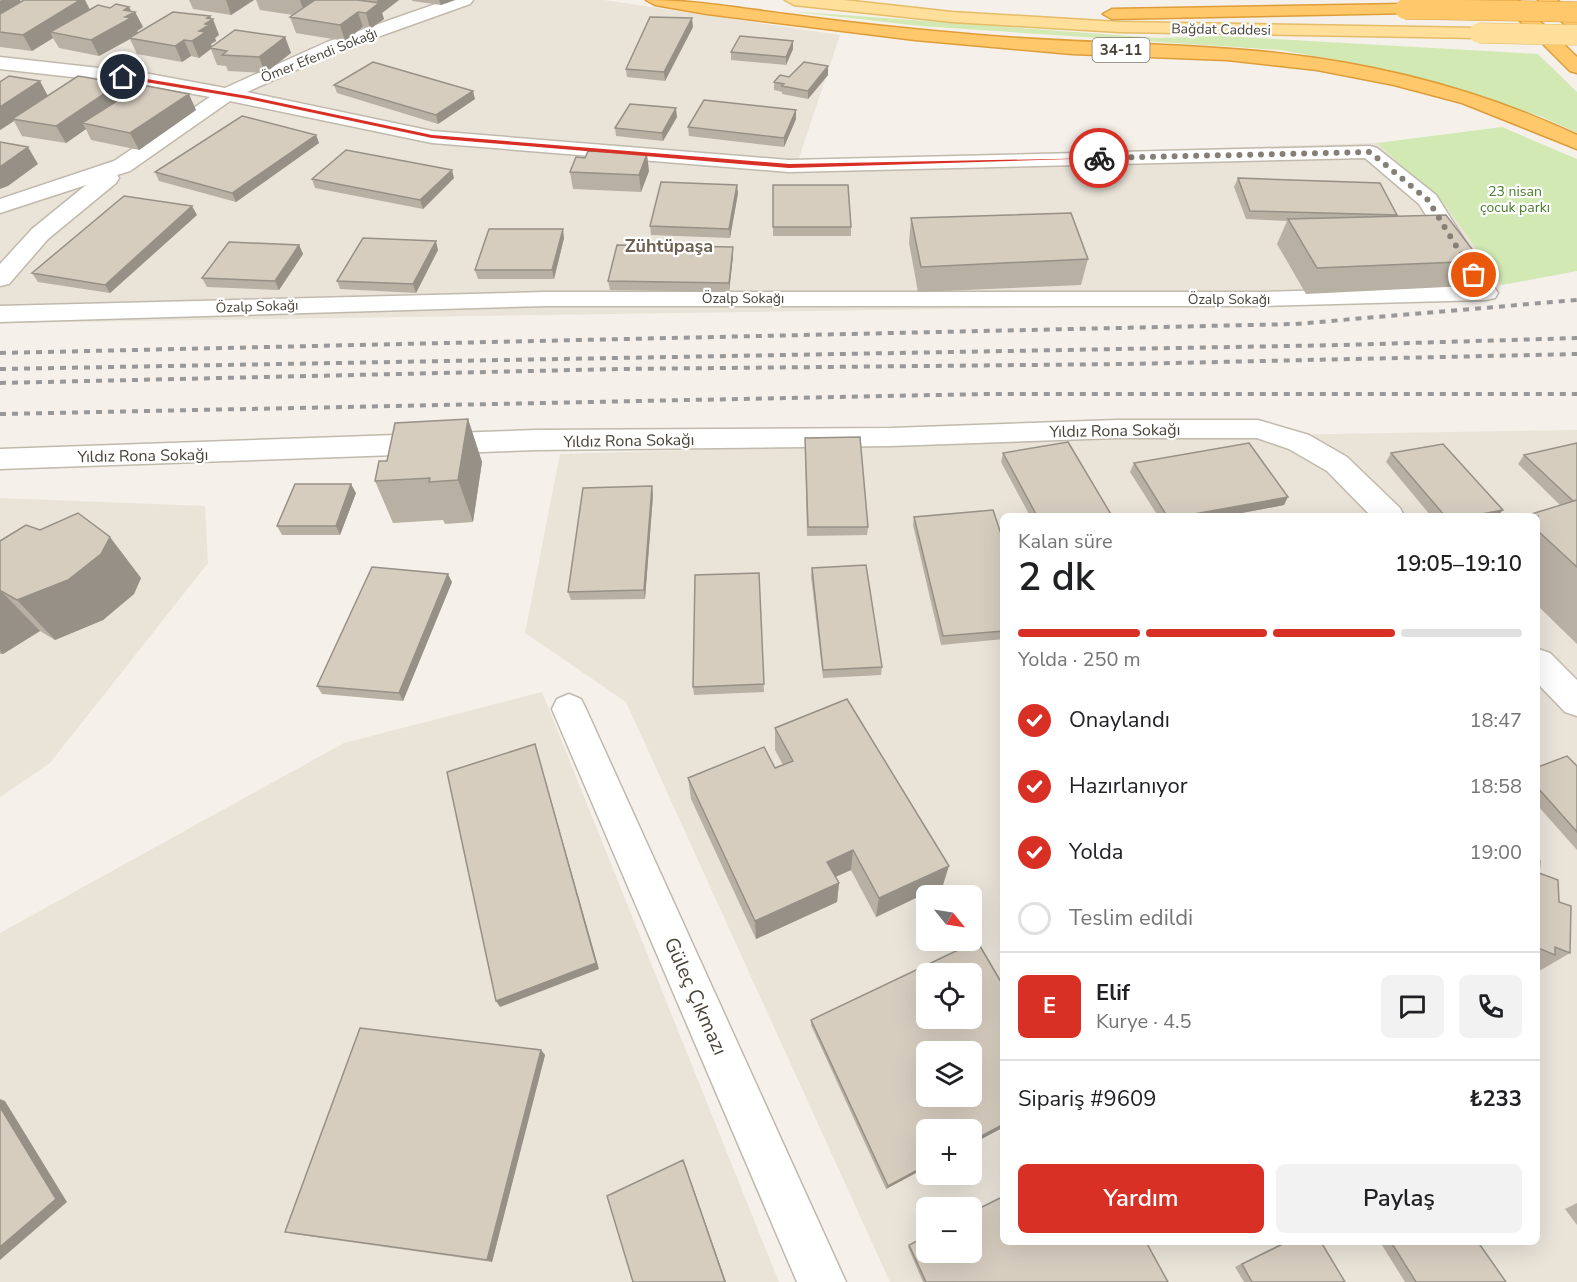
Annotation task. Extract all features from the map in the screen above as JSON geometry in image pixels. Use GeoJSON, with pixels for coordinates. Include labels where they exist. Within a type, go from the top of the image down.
{"type":"FeatureCollection","features":[{"type":"Feature","properties":{"kind":"highway","name":"34-11"},"geometry":{"type":"LineString","coordinates":[[655,0],[927,36],[1071,48],[1279,59],[1417,84],[1483,103],[1550,129],[1577,143]]}},
{"type":"Feature","properties":{"kind":"highway"},"geometry":{"type":"LineString","coordinates":[[1508,0],[1577,67]]}},
{"type":"Feature","properties":{"kind":"highway"},"geometry":{"type":"LineString","coordinates":[[1547,0],[1577,27]]}},
{"type":"Feature","properties":{"kind":"highway"},"geometry":{"type":"LineString","coordinates":[[1408,13],[1577,12]]}},
{"type":"Feature","properties":{"kind":"main road","name":"Bağdat Caddesi"},"geometry":{"type":"LineString","coordinates":[[794,0],[952,16],[1119,27],[1577,35]]}},
{"type":"Feature","properties":{"kind":"main road","name":"Bağdat Caddesi"},"geometry":{"type":"LineString","coordinates":[[961,0],[1112,14],[1408,13],[1577,19]]}},
{"type":"Feature","properties":{"kind":"street","name":"Ömer Efendi Sokağı"},"geometry":{"type":"LineString","coordinates":[[0,279],[40,234],[122,166],[227,94],[334,46],[464,0]]}},
{"type":"Feature","properties":{"kind":"street"},"geometry":{"type":"LineString","coordinates":[[0,63],[144,79],[227,94]]}},
{"type":"Feature","properties":{"kind":"street","name":"Özalp Sokağı"},"geometry":{"type":"LineString","coordinates":[[0,314],[546,299],[1262,299],[1486,293],[1428,200],[1370,152],[789,166],[432,137],[227,94]]}},
{"type":"Feature","properties":{"kind":"street","name":"Ömer Efendi Sokağı"},"geometry":{"type":"LineString","coordinates":[[0,206],[122,166]]}},
{"type":"Feature","properties":{"kind":"street","name":"Yıldız Rona Sokağı"},"geometry":{"type":"LineString","coordinates":[[0,459],[225,453],[536,440],[891,437],[1116,429],[1258,429],[1299,442],[1337,464],[1386,513]]}},
{"type":"Feature","properties":{"kind":"street"},"geometry":{"type":"LineString","coordinates":[[1540,665],[1577,702]]}},
{"type":"Feature","properties":{"kind":"street","name":"Güleç Çıkmazı"},"geometry":{"type":"LineString","coordinates":[[569,709],[822,1282]]}},
{"type":"Feature","properties":{"kind":"shaded area"},"geometry":{"type":"Polygon","coordinates":[[[0,0],[604,0],[840,35],[798,161],[1377,143],[1448,209],[1502,285],[1221,305],[0,323],[0,0]]]}},
{"type":"Feature","properties":{"kind":"shaded area"},"geometry":{"type":"Polygon","coordinates":[[[1577,430],[1577,1282],[890,1282],[626,702],[525,633],[560,454],[1137,437],[1577,430]]]}},
{"type":"Feature","properties":{"kind":"shaded area"},"geometry":{"type":"Polygon","coordinates":[[[0,498],[205,506],[208,563],[50,763],[0,797],[0,498]]]}},
{"type":"Feature","properties":{"kind":"shaded area"},"geometry":{"type":"Polygon","coordinates":[[[542,692],[779,1282],[0,1282],[0,933],[344,743],[542,692]]]}},
{"type":"Feature","properties":{"kind":"green space"},"geometry":{"type":"Polygon","coordinates":[[[788,11],[1157,38],[1223,36],[1538,54],[1577,92],[1577,133],[1542,117],[1456,88],[1381,68],[1280,50],[920,26],[788,11]]]}},
{"type":"Feature","properties":{"kind":"green space","name":"23 nisan çocuk parkı"},"geometry":{"type":"Polygon","coordinates":[[[1502,127],[1577,159],[1577,271],[1502,285],[1448,209],[1377,143],[1502,127]]]}},
{"type":"Feature","properties":{"kind":"building"},"geometry":{"type":"Polygon","coordinates":[[[24,0],[80,0],[23,35],[0,32],[0,14],[24,0]]]}},
{"type":"Feature","properties":{"kind":"building"},"geometry":{"type":"Polygon","coordinates":[[[315,0],[358,0],[379,3],[366,13],[358,12],[340,25],[290,17],[315,0]]]}},
{"type":"Feature","properties":{"kind":"building"},"geometry":{"type":"Polygon","coordinates":[[[116,4],[129,7],[124,10],[135,12],[125,17],[131,18],[91,40],[50,32],[98,5],[110,8],[116,4]]]}},
{"type":"Feature","properties":{"kind":"building"},"geometry":{"type":"Polygon","coordinates":[[[173,12],[210,16],[207,18],[213,19],[205,24],[209,25],[199,31],[206,32],[192,41],[184,40],[175,46],[129,38],[173,12]]]}},
{"type":"Feature","properties":{"kind":"building"},"geometry":{"type":"Polygon","coordinates":[[[650,17],[692,18],[664,72],[626,69],[650,17]]]}},
{"type":"Feature","properties":{"kind":"building"},"geometry":{"type":"Polygon","coordinates":[[[235,30],[285,37],[259,57],[222,55],[227,51],[210,48],[235,30]]]}},
{"type":"Feature","properties":{"kind":"building"},"geometry":{"type":"Polygon","coordinates":[[[740,36],[793,41],[786,57],[731,52],[740,36]]]}},
{"type":"Feature","properties":{"kind":"building"},"geometry":{"type":"Polygon","coordinates":[[[373,62],[473,91],[436,115],[334,85],[373,62]]]}},
{"type":"Feature","properties":{"kind":"building"},"geometry":{"type":"Polygon","coordinates":[[[804,62],[828,66],[808,91],[782,86],[784,84],[774,82],[780,75],[789,77],[804,62]]]}},
{"type":"Feature","properties":{"kind":"building"},"geometry":{"type":"Polygon","coordinates":[[[9,76],[40,81],[0,107],[0,82],[9,76]]]}},
{"type":"Feature","properties":{"kind":"building"},"geometry":{"type":"Polygon","coordinates":[[[78,76],[120,83],[56,126],[12,119],[78,76]]]}},
{"type":"Feature","properties":{"kind":"building"},"geometry":{"type":"Polygon","coordinates":[[[142,85],[189,94],[130,133],[82,123],[142,85]]]}},
{"type":"Feature","properties":{"kind":"building"},"geometry":{"type":"Polygon","coordinates":[[[704,100],[796,110],[784,138],[688,127],[704,100]]]}},
{"type":"Feature","properties":{"kind":"building"},"geometry":{"type":"Polygon","coordinates":[[[630,104],[676,108],[662,133],[615,128],[630,104]]]}},
{"type":"Feature","properties":{"kind":"building"},"geometry":{"type":"Polygon","coordinates":[[[242,116],[316,135],[232,193],[155,172],[242,116]]]}},
{"type":"Feature","properties":{"kind":"building"},"geometry":{"type":"Polygon","coordinates":[[[0,142],[28,147],[0,167],[0,142]]]}},
{"type":"Feature","properties":{"kind":"building"},"geometry":{"type":"Polygon","coordinates":[[[346,150],[452,170],[420,200],[312,179],[346,150]]]}},
{"type":"Feature","properties":{"kind":"building"},"geometry":{"type":"Polygon","coordinates":[[[588,151],[647,154],[639,175],[570,172],[576,157],[585,158],[588,151]]]}},
{"type":"Feature","properties":{"kind":"building"},"geometry":{"type":"Polygon","coordinates":[[[1238,178],[1380,183],[1397,215],[1250,211],[1238,178]]]}},
{"type":"Feature","properties":{"kind":"building"},"geometry":{"type":"Polygon","coordinates":[[[661,182],[737,185],[729,229],[650,226],[661,182]]]}},
{"type":"Feature","properties":{"kind":"building"},"geometry":{"type":"Polygon","coordinates":[[[773,185],[848,185],[851,227],[773,227],[773,185]]]}},
{"type":"Feature","properties":{"kind":"building"},"geometry":{"type":"Polygon","coordinates":[[[124,196],[192,206],[105,285],[32,273],[124,196]]]}},
{"type":"Feature","properties":{"kind":"building"},"geometry":{"type":"Polygon","coordinates":[[[1071,213],[1088,259],[921,267],[911,218],[1071,213]]]}},
{"type":"Feature","properties":{"kind":"building"},"geometry":{"type":"Polygon","coordinates":[[[1446,215],[1481,261],[1317,268],[1288,219],[1446,215]]]}},
{"type":"Feature","properties":{"kind":"building"},"geometry":{"type":"Polygon","coordinates":[[[489,229],[563,229],[552,270],[475,270],[489,229]]]}},
{"type":"Feature","properties":{"kind":"building"},"geometry":{"type":"Polygon","coordinates":[[[363,238],[436,241],[413,284],[337,281],[363,238]]]}},
{"type":"Feature","properties":{"kind":"building"},"geometry":{"type":"Polygon","coordinates":[[[229,242],[299,245],[275,281],[202,278],[229,242]]]}},
{"type":"Feature","properties":{"kind":"building"},"geometry":{"type":"Polygon","coordinates":[[[617,245],[733,247],[729,283],[608,281],[617,245]]]}},
{"type":"Feature","properties":{"kind":"building"},"geometry":{"type":"Polygon","coordinates":[[[468,419],[458,480],[429,482],[430,478],[375,481],[379,461],[387,461],[395,423],[468,419]]]}},
{"type":"Feature","properties":{"kind":"building"},"geometry":{"type":"Polygon","coordinates":[[[860,437],[868,527],[808,527],[805,438],[860,437]]]}},
{"type":"Feature","properties":{"kind":"building"},"geometry":{"type":"Polygon","coordinates":[[[1068,442],[1110,513],[1035,513],[1003,453],[1068,442]]]}},
{"type":"Feature","properties":{"kind":"building"},"geometry":{"type":"Polygon","coordinates":[[[1249,443],[1288,497],[1200,513],[1165,513],[1134,463],[1249,443]]]}},
{"type":"Feature","properties":{"kind":"building"},"geometry":{"type":"Polygon","coordinates":[[[1577,443],[1577,500],[1573,501],[1524,455],[1577,443]]]}},
{"type":"Feature","properties":{"kind":"building"},"geometry":{"type":"Polygon","coordinates":[[[1443,444],[1503,510],[1487,513],[1442,513],[1391,453],[1443,444]]]}},
{"type":"Feature","properties":{"kind":"building"},"geometry":{"type":"Polygon","coordinates":[[[295,484],[351,484],[336,526],[277,526],[295,484]]]}},
{"type":"Feature","properties":{"kind":"building"},"geometry":{"type":"Polygon","coordinates":[[[652,486],[644,590],[568,592],[583,488],[652,486]]]}},
{"type":"Feature","properties":{"kind":"building"},"geometry":{"type":"Polygon","coordinates":[[[1577,500],[1577,567],[1540,533],[1540,513],[1535,513],[1577,500]]]}},
{"type":"Feature","properties":{"kind":"building"},"geometry":{"type":"Polygon","coordinates":[[[993,510],[1000,531],[1000,631],[943,636],[914,517],[993,510]]]}},
{"type":"Feature","properties":{"kind":"building"},"geometry":{"type":"Polygon","coordinates":[[[78,513],[110,537],[101,554],[68,580],[17,600],[0,592],[0,541],[26,525],[40,530],[78,513]]]}},
{"type":"Feature","properties":{"kind":"building"},"geometry":{"type":"Polygon","coordinates":[[[866,565],[882,667],[823,670],[812,568],[866,565]]]}},
{"type":"Feature","properties":{"kind":"building"},"geometry":{"type":"Polygon","coordinates":[[[372,567],[448,574],[399,693],[317,686],[372,567]]]}},
{"type":"Feature","properties":{"kind":"building"},"geometry":{"type":"Polygon","coordinates":[[[759,573],[764,684],[693,687],[695,575],[759,573]]]}},
{"type":"Feature","properties":{"kind":"building"},"geometry":{"type":"Polygon","coordinates":[[[847,699],[949,866],[879,898],[853,850],[827,862],[839,883],[755,921],[688,778],[764,747],[775,768],[793,761],[775,728],[847,699]]]}},
{"type":"Feature","properties":{"kind":"building"},"geometry":{"type":"Polygon","coordinates":[[[535,744],[596,963],[496,1001],[447,772],[535,744]]]}},
{"type":"Feature","properties":{"kind":"building"},"geometry":{"type":"Polygon","coordinates":[[[1567,756],[1577,766],[1577,832],[1540,790],[1540,766],[1567,756]]]}},
{"type":"Feature","properties":{"kind":"building"},"geometry":{"type":"Polygon","coordinates":[[[1540,873],[1558,880],[1559,902],[1571,906],[1570,953],[1555,947],[1555,955],[1540,949],[1540,873]]]}},
{"type":"Feature","properties":{"kind":"building"},"geometry":{"type":"Polygon","coordinates":[[[982,950],[1000,980],[1000,1126],[982,1136],[982,1119],[916,1119],[916,1171],[888,1186],[811,1020],[916,970],[916,1029],[982,1029],[982,963],[931,963],[956,951],[982,950]]]}},
{"type":"Feature","properties":{"kind":"building"},"geometry":{"type":"Polygon","coordinates":[[[360,1028],[541,1050],[487,1260],[285,1232],[360,1028]]]}},
{"type":"Feature","properties":{"kind":"building"},"geometry":{"type":"Polygon","coordinates":[[[0,1107],[56,1199],[0,1247],[0,1107]]]}},
{"type":"Feature","properties":{"kind":"building"},"geometry":{"type":"Polygon","coordinates":[[[683,1160],[725,1282],[633,1282],[607,1196],[683,1160]]]}},
{"type":"Feature","properties":{"kind":"building"},"geometry":{"type":"Polygon","coordinates":[[[1000,1198],[1000,1245],[1148,1245],[1168,1282],[926,1282],[917,1263],[982,1263],[982,1207],[1000,1198]]]}},
{"type":"Feature","properties":{"kind":"building"},"geometry":{"type":"Polygon","coordinates":[[[916,1242],[916,1260],[909,1245],[916,1242]]]}},
{"type":"Feature","properties":{"kind":"building"},"geometry":{"type":"Polygon","coordinates":[[[1281,1245],[1323,1245],[1345,1282],[1252,1282],[1242,1264],[1281,1245]]]}},
{"type":"Feature","properties":{"kind":"building"},"geometry":{"type":"Polygon","coordinates":[[[1393,1245],[1480,1245],[1506,1282],[1416,1282],[1393,1245]]]}},
{"type":"Feature","properties":{"kind":"railway"},"geometry":{"type":"LineString","coordinates":[[0,353],[1295,324],[1577,300]]}},
{"type":"Feature","properties":{"kind":"railway"},"geometry":{"type":"LineString","coordinates":[[0,369],[1343,345],[1577,338]]}},
{"type":"Feature","properties":{"kind":"railway"},"geometry":{"type":"LineString","coordinates":[[0,383],[619,369],[1128,364],[1577,354]]}},
{"type":"Feature","properties":{"kind":"railway"},"geometry":{"type":"LineString","coordinates":[[0,414],[985,394],[1577,394]]}},
{"type":"Feature","properties":{"kind":"way so far"},"geometry":{"type":"LineString","coordinates":[[1099,158],[1370,152],[1428,200],[1474,275]]}},
{"type":"Feature","properties":{"kind":"district","name":"Zühtüpaşa"},"geometry":{"type":"Point","coordinates":[669,246]}},
{"type":"Feature","properties":{"kind":"route"},"geometry":{"type":"LineString","coordinates":[[123,77],[248,97],[432,137],[789,166],[1099,158]]}}]}
